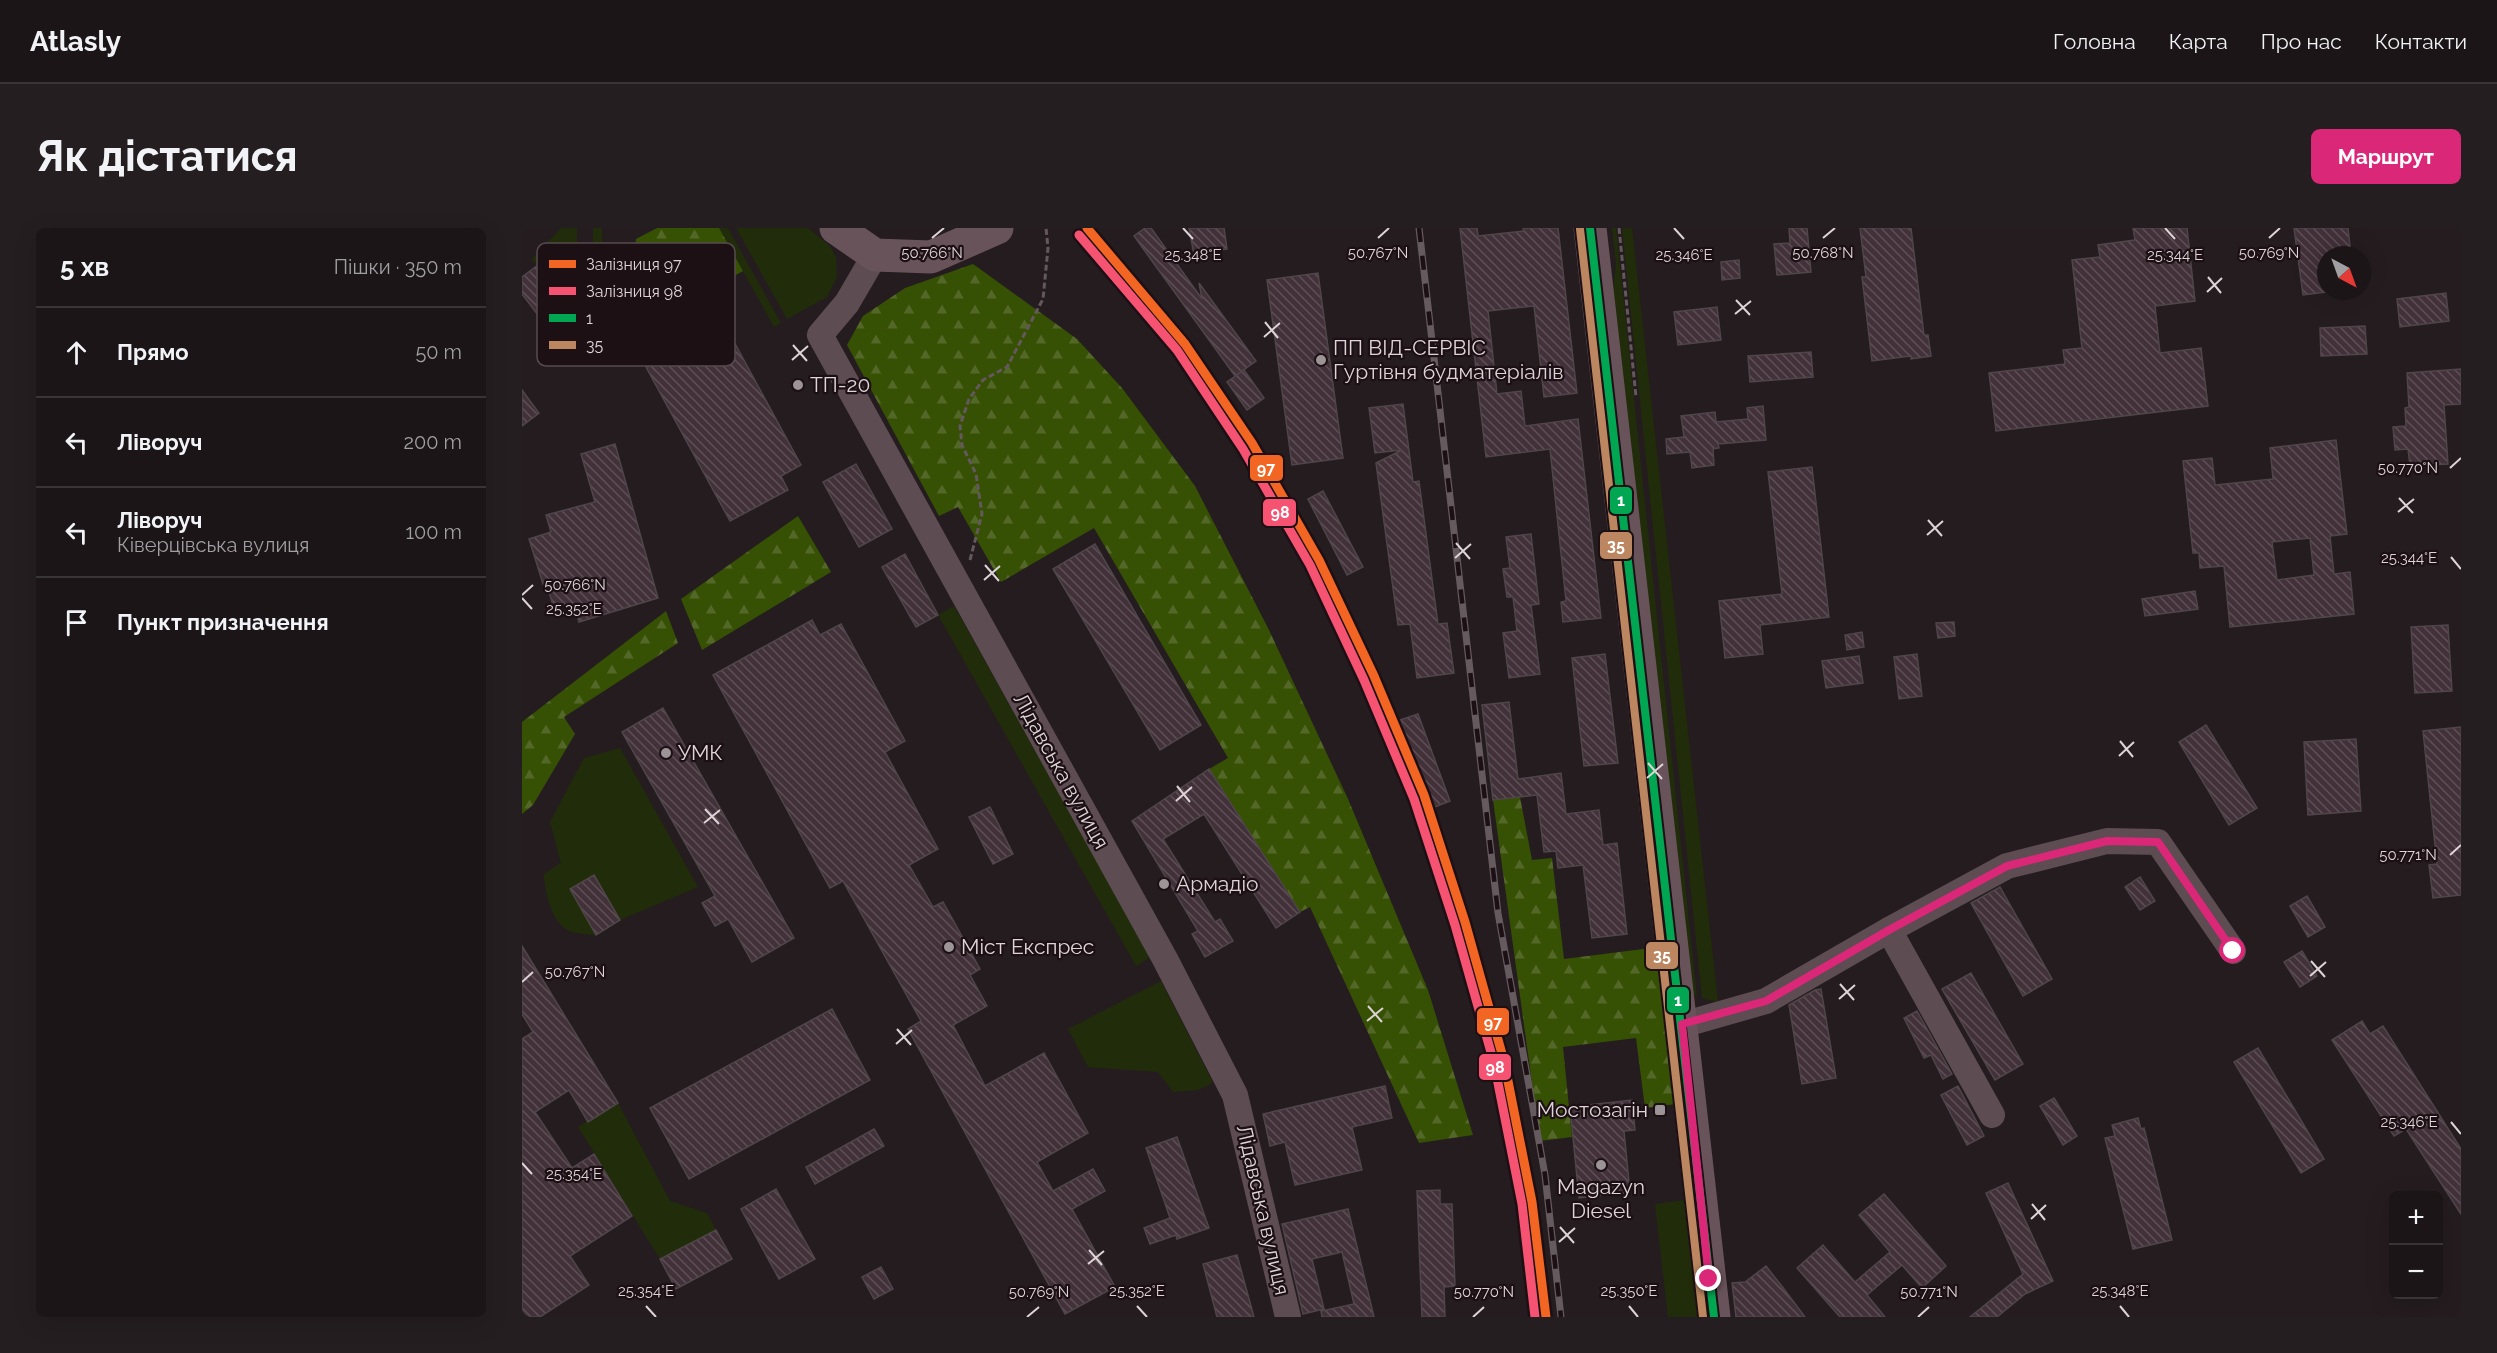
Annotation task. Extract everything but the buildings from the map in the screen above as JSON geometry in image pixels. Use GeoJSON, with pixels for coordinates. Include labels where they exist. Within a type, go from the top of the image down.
{"type":"FeatureCollection","features":[{"type":"Feature","properties":{"kind":"main road"},"geometry":{"type":"LineString","coordinates":[[836,228],[875,255],[931,257],[997,228]]}},
{"type":"Feature","properties":{"kind":"main road"},"geometry":{"type":"LineString","coordinates":[[1590,228],[1714,1317]]}},
{"type":"Feature","properties":{"kind":"street","name":"Лідавська вулиця"},"geometry":{"type":"LineString","coordinates":[[875,255],[847,303],[820,335],[1165,958],[1235,1095],[1288,1317]]}},
{"type":"Feature","properties":{"kind":"street"},"geometry":{"type":"LineString","coordinates":[[1682,1024],[1766,1001],[1889,930],[2007,866],[2107,841],[2158,842],[2233,951]]}},
{"type":"Feature","properties":{"kind":"street"},"geometry":{"type":"LineString","coordinates":[[1889,930],[1992,1115]]}},
{"type":"Feature","properties":{"kind":"path"},"geometry":{"type":"LineString","coordinates":[[961,590],[982,514],[976,474],[962,445],[960,426],[969,399],[983,380],[1007,367],[1043,299],[1048,248],[1046,228]]}},
{"type":"Feature","properties":{"kind":"green space"},"geometry":{"type":"Polygon","coordinates":[[[561,228],[577,228],[576,243],[547,243],[561,228]]]}},
{"type":"Feature","properties":{"kind":"green space"},"geometry":{"type":"Polygon","coordinates":[[[593,228],[602,228],[602,243],[593,243],[593,228]]]}},
{"type":"Feature","properties":{"kind":"green space"},"geometry":{"type":"Polygon","coordinates":[[[657,228],[719,228],[727,243],[636,243],[636,239],[657,228]]]}},
{"type":"Feature","properties":{"kind":"green space"},"geometry":{"type":"Polygon","coordinates":[[[719,228],[728,228],[781,323],[774,327],[735,257],[735,243],[727,243],[719,228]]]}},
{"type":"Feature","properties":{"kind":"green space"},"geometry":{"type":"Polygon","coordinates":[[[736,228],[808,228],[830,246],[836,257],[837,277],[827,297],[787,319],[736,228]]]}},
{"type":"Feature","properties":{"kind":"green space"},"geometry":{"type":"Polygon","coordinates":[[[1612,228],[1616,228],[1697,997],[1687,988],[1612,299],[1616,263],[1612,228]]]}},
{"type":"Feature","properties":{"kind":"green space"},"geometry":{"type":"Polygon","coordinates":[[[1622,228],[1632,228],[1718,1002],[1702,998],[1622,228]]]}},
{"type":"Feature","properties":{"kind":"green space"},"geometry":{"type":"Polygon","coordinates":[[[537,254],[537,264],[531,260],[537,254]]]}},
{"type":"Feature","properties":{"kind":"green space"},"geometry":{"type":"Polygon","coordinates":[[[735,257],[743,271],[735,275],[735,257]]]}},
{"type":"Feature","properties":{"kind":"green space"},"geometry":{"type":"Polygon","coordinates":[[[973,264],[1077,339],[1122,388],[1195,486],[1269,630],[1348,799],[1428,990],[1473,1135],[1419,1143],[1310,907],[1300,912],[1209,769],[1228,758],[1094,528],[1001,582],[958,507],[939,516],[847,345],[863,316],[905,288],[973,264]]]}},
{"type":"Feature","properties":{"kind":"green space"},"geometry":{"type":"Polygon","coordinates":[[[798,516],[831,572],[702,650],[681,599],[798,516]]]}},
{"type":"Feature","properties":{"kind":"green space"},"geometry":{"type":"Polygon","coordinates":[[[954,606],[1151,957],[1136,966],[938,615],[954,606]]]}},
{"type":"Feature","properties":{"kind":"green space"},"geometry":{"type":"Polygon","coordinates":[[[666,611],[678,643],[564,717],[575,734],[533,805],[522,814],[522,722],[666,611]]]}},
{"type":"Feature","properties":{"kind":"green space"},"geometry":{"type":"Polygon","coordinates":[[[620,748],[698,887],[620,920],[594,875],[570,889],[596,935],[572,932],[559,923],[554,915],[546,890],[544,874],[561,863],[550,822],[584,758],[620,748]]]}},
{"type":"Feature","properties":{"kind":"green space"},"geometry":{"type":"Polygon","coordinates":[[[1520,797],[1532,860],[1552,858],[1564,959],[1659,947],[1676,1104],[1645,1108],[1636,1038],[1563,1047],[1572,1137],[1540,1141],[1493,800],[1520,797]]]}},
{"type":"Feature","properties":{"kind":"green space"},"geometry":{"type":"Polygon","coordinates":[[[1161,981],[1213,1083],[1198,1090],[1173,1092],[1158,1072],[1088,1067],[1068,1029],[1161,981]]]}},
{"type":"Feature","properties":{"kind":"green space"},"geometry":{"type":"Polygon","coordinates":[[[618,1103],[670,1201],[707,1213],[716,1230],[660,1259],[578,1127],[618,1103]]]}},
{"type":"Feature","properties":{"kind":"green space"},"geometry":{"type":"Polygon","coordinates":[[[1685,1200],[1698,1317],[1668,1317],[1655,1204],[1685,1200]]]}},
{"type":"Feature","properties":{"kind":"railway"},"geometry":{"type":"LineString","coordinates":[[1419,228],[1498,913],[1545,1175],[1561,1317]]}},
{"type":"Feature","properties":{"kind":"rail line","name":"97"},"geometry":{"type":"LineString","coordinates":[[1087,228],[1185,344],[1252,443],[1319,560],[1374,676],[1424,795],[1465,922],[1504,1061],[1532,1202],[1546,1317]]}},
{"type":"Feature","properties":{"kind":"rail line","name":"98"},"geometry":{"type":"LineString","coordinates":[[1079,235],[1177,350],[1243,449],[1310,565],[1364,680],[1414,799],[1455,925],[1494,1063],[1522,1204],[1535,1317]]}},
{"type":"Feature","properties":{"kind":"transit line","name":"1"},"geometry":{"type":"LineString","coordinates":[[1590,228],[1714,1317]]}},
{"type":"Feature","properties":{"kind":"transit line","name":"35"},"geometry":{"type":"LineString","coordinates":[[1580,229],[1703,1317]]}},
{"type":"Feature","properties":{"kind":"place","name":"ПП ВІД-СЕРВІС Гуртівня будматеріалів"},"geometry":{"type":"Point","coordinates":[1321,360]}},
{"type":"Feature","properties":{"kind":"place","name":"ТП-20"},"geometry":{"type":"Point","coordinates":[798,385]}},
{"type":"Feature","properties":{"kind":"place","name":"УМК"},"geometry":{"type":"Point","coordinates":[666,753]}},
{"type":"Feature","properties":{"kind":"place","name":"Армадіо"},"geometry":{"type":"Point","coordinates":[1164,884]}},
{"type":"Feature","properties":{"kind":"place","name":"Міст Експрес"},"geometry":{"type":"Point","coordinates":[949,947]}},
{"type":"Feature","properties":{"kind":"place","name":"Мостозагін"},"geometry":{"type":"Point","coordinates":[1660,1110]}},
{"type":"Feature","properties":{"kind":"place","name":"Magazyn Diesel"},"geometry":{"type":"Point","coordinates":[1601,1165]}},
{"type":"Feature","properties":{"kind":"route"},"geometry":{"type":"LineString","coordinates":[[1709,1279],[1689,1108],[1682,1024],[1766,1001],[1889,930],[2007,866],[2107,841],[2158,842],[2233,951]]}}]}
